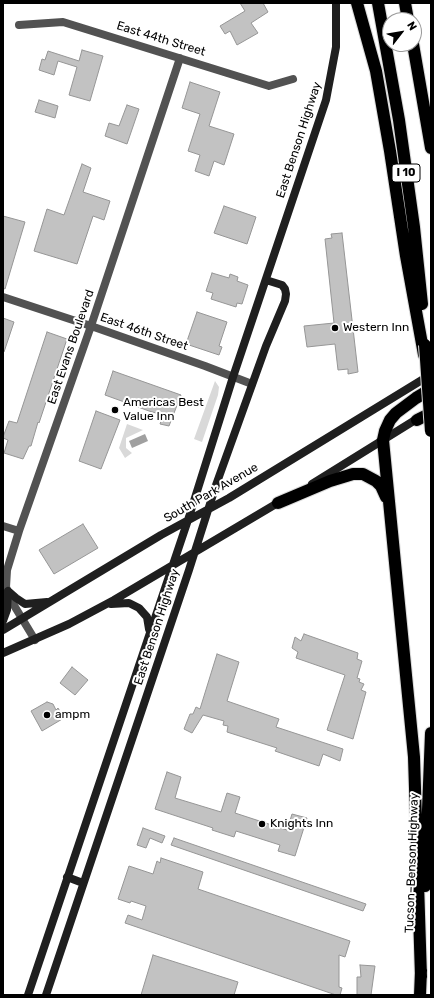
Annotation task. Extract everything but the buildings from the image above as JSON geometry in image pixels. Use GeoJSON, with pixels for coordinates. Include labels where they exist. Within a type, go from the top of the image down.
{"type":"FeatureCollection","features":[{"type":"Feature","properties":{"kind":"highway"},"geometry":{"type":"LineString","coordinates":[[357,3],[376,71],[407,263],[424,345]]}},
{"type":"Feature","properties":{"kind":"highway","name":"I 10"},"geometry":{"type":"LineString","coordinates":[[378,3],[398,113],[414,227],[424,345],[429,373],[431,431]]}},
{"type":"Feature","properties":{"kind":"highway"},"geometry":{"type":"LineString","coordinates":[[414,52],[431,148]]}},
{"type":"Feature","properties":{"kind":"highway"},"geometry":{"type":"LineString","coordinates":[[421,977],[414,757],[383,440],[390,420],[396,413],[431,389]]}},
{"type":"Feature","properties":{"kind":"highway"},"geometry":{"type":"LineString","coordinates":[[417,420],[431,413]]}},
{"type":"Feature","properties":{"kind":"highway"},"geometry":{"type":"LineString","coordinates":[[278,503],[343,476],[363,474],[370,477],[381,486],[386,496],[390,514]]}},
{"type":"Feature","properties":{"kind":"highway","name":"Tucson–Benson Highway"},"geometry":{"type":"LineString","coordinates":[[420,995],[431,733]]}},
{"type":"Feature","properties":{"kind":"main road","name":"East Benson Highway"},"geometry":{"type":"LineString","coordinates":[[28,995],[188,520],[326,100],[336,47],[336,3]]}},
{"type":"Feature","properties":{"kind":"main road","name":"East Benson Highway"},"geometry":{"type":"LineString","coordinates":[[46,995],[208,509],[252,384],[286,294],[282,285],[266,280]]}},
{"type":"Feature","properties":{"kind":"main road","name":"South Park Avenue"},"geometry":{"type":"LineString","coordinates":[[3,630],[208,509],[429,373]]}},
{"type":"Feature","properties":{"kind":"main road"},"geometry":{"type":"LineString","coordinates":[[3,653],[69,624],[172,566],[297,493],[417,420],[431,409]]}},
{"type":"Feature","properties":{"kind":"main road"},"geometry":{"type":"LineString","coordinates":[[8,591],[25,604],[52,601]]}},
{"type":"Feature","properties":{"kind":"main road"},"geometry":{"type":"LineString","coordinates":[[3,621],[7,610],[8,591]]}},
{"type":"Feature","properties":{"kind":"main road"},"geometry":{"type":"LineString","coordinates":[[100,607],[124,602],[139,608],[148,620],[148,639]]}},
{"type":"Feature","properties":{"kind":"main road"},"geometry":{"type":"LineString","coordinates":[[67,877],[83,883]]}},
{"type":"Feature","properties":{"kind":"street","name":"East 44th Street"},"geometry":{"type":"LineString","coordinates":[[19,25],[64,22],[269,86],[293,79]]}},
{"type":"Feature","properties":{"kind":"street","name":"East Evans Boulevard"},"geometry":{"type":"LineString","coordinates":[[34,640],[12,602],[6,587],[7,570],[91,326],[180,58]]}},
{"type":"Feature","properties":{"kind":"street","name":"East 46th Street"},"geometry":{"type":"LineString","coordinates":[[3,297],[91,326],[252,384]]}},
{"type":"Feature","properties":{"kind":"street"},"geometry":{"type":"LineString","coordinates":[[3,526],[19,532]]}},
{"type":"Feature","properties":{"kind":"shaded area"},"geometry":{"type":"Polygon","coordinates":[[[215,381],[219,387],[218,395],[202,442],[194,439],[215,381]]]}},
{"type":"Feature","properties":{"kind":"shaded area"},"geometry":{"type":"Polygon","coordinates":[[[127,424],[143,430],[126,438],[126,448],[132,453],[125,458],[119,448],[127,424]]]}},
{"type":"Feature","properties":{"kind":"shaded area"},"geometry":{"type":"Polygon","coordinates":[[[145,434],[148,441],[132,448],[129,441],[145,434]]]}},
{"type":"Feature","properties":{"kind":"place","name":"Western Inn"},"geometry":{"type":"Point","coordinates":[335,328]}},
{"type":"Feature","properties":{"kind":"place","name":"Americas Best Value Inn"},"geometry":{"type":"Point","coordinates":[115,410]}},
{"type":"Feature","properties":{"kind":"place","name":"ampm"},"geometry":{"type":"Point","coordinates":[47,715]}},
{"type":"Feature","properties":{"kind":"place","name":"Knights Inn"},"geometry":{"type":"Point","coordinates":[262,824]}}]}
